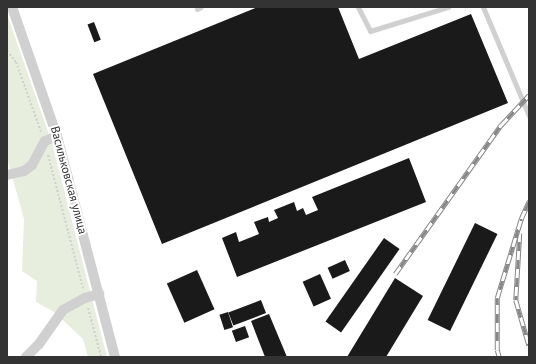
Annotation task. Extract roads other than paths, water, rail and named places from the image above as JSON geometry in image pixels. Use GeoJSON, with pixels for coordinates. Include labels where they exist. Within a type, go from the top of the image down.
{"type":"FeatureCollection","features":[{"type":"Feature","properties":{"kind":"street","name":"Васильковская улица"},"geometry":{"type":"LineString","coordinates":[[12,7],[57,136],[115,357]]}},
{"type":"Feature","properties":{"kind":"street"},"geometry":{"type":"LineString","coordinates":[[7,175],[24,171],[32,165],[45,141],[57,136]]}},
{"type":"Feature","properties":{"kind":"street"},"geometry":{"type":"LineString","coordinates":[[26,357],[39,344],[63,310],[85,298],[99,294]]}},
{"type":"Feature","properties":{"kind":"lane"},"geometry":{"type":"LineString","coordinates":[[358,7],[370,31],[448,7]]}},
{"type":"Feature","properties":{"kind":"lane"},"geometry":{"type":"LineString","coordinates":[[483,7],[529,116]]}},
{"type":"Feature","properties":{"kind":"railway"},"geometry":{"type":"LineString","coordinates":[[395,274],[501,125],[529,95]]}},
{"type":"Feature","properties":{"kind":"railway"},"geometry":{"type":"LineString","coordinates":[[499,357],[497,350],[497,298],[521,219],[529,201]]}},
{"type":"Feature","properties":{"kind":"railway"},"geometry":{"type":"LineString","coordinates":[[520,233],[516,300],[529,345]]}}]}
